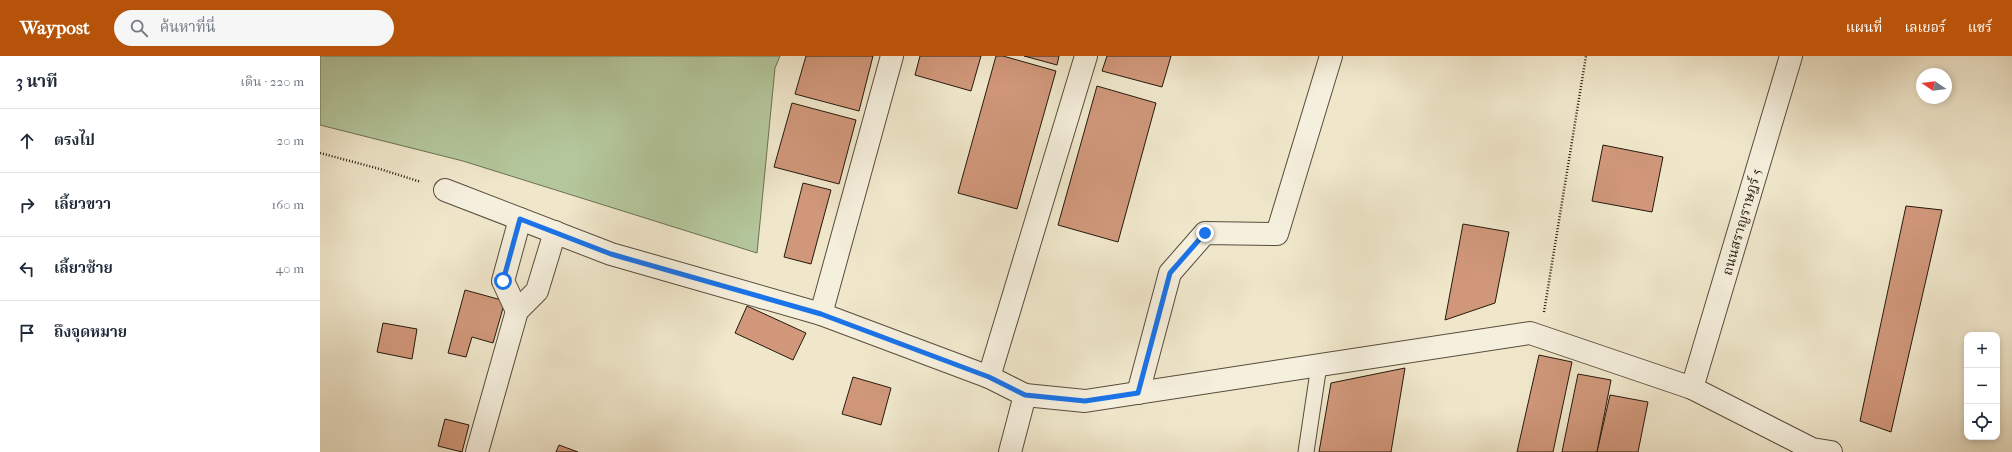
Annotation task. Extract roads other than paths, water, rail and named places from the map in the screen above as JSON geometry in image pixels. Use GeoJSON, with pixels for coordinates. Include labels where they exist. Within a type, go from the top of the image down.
{"type":"FeatureCollection","features":[{"type":"Feature","properties":{"kind":"street"},"geometry":{"type":"LineString","coordinates":[[821,314],[892,56]]}},
{"type":"Feature","properties":{"kind":"street"},"geometry":{"type":"LineString","coordinates":[[989,377],[1086,56]]}},
{"type":"Feature","properties":{"kind":"street"},"geometry":{"type":"LineString","coordinates":[[1138,393],[1170,273],[1205,233],[1277,234],[1331,56]]}},
{"type":"Feature","properties":{"kind":"street","name":"ถนนสราญราษฎร์ 5"},"geometry":{"type":"LineString","coordinates":[[1692,388],[1791,56]]}},
{"type":"Feature","properties":{"kind":"street"},"geometry":{"type":"LineString","coordinates":[[445,190],[611,254],[821,314],[989,377],[1025,395],[1085,401],[1530,333],[1692,388],[1818,451]]}},
{"type":"Feature","properties":{"kind":"street"},"geometry":{"type":"LineString","coordinates":[[517,311],[503,281],[520,219]]}},
{"type":"Feature","properties":{"kind":"street"},"geometry":{"type":"LineString","coordinates":[[477,452],[517,311],[537,291],[555,232]]}},
{"type":"Feature","properties":{"kind":"street"},"geometry":{"type":"LineString","coordinates":[[1010,452],[1025,395]]}},
{"type":"Feature","properties":{"kind":"lane"},"geometry":{"type":"LineString","coordinates":[[1306,452],[1319,365]]}}]}
